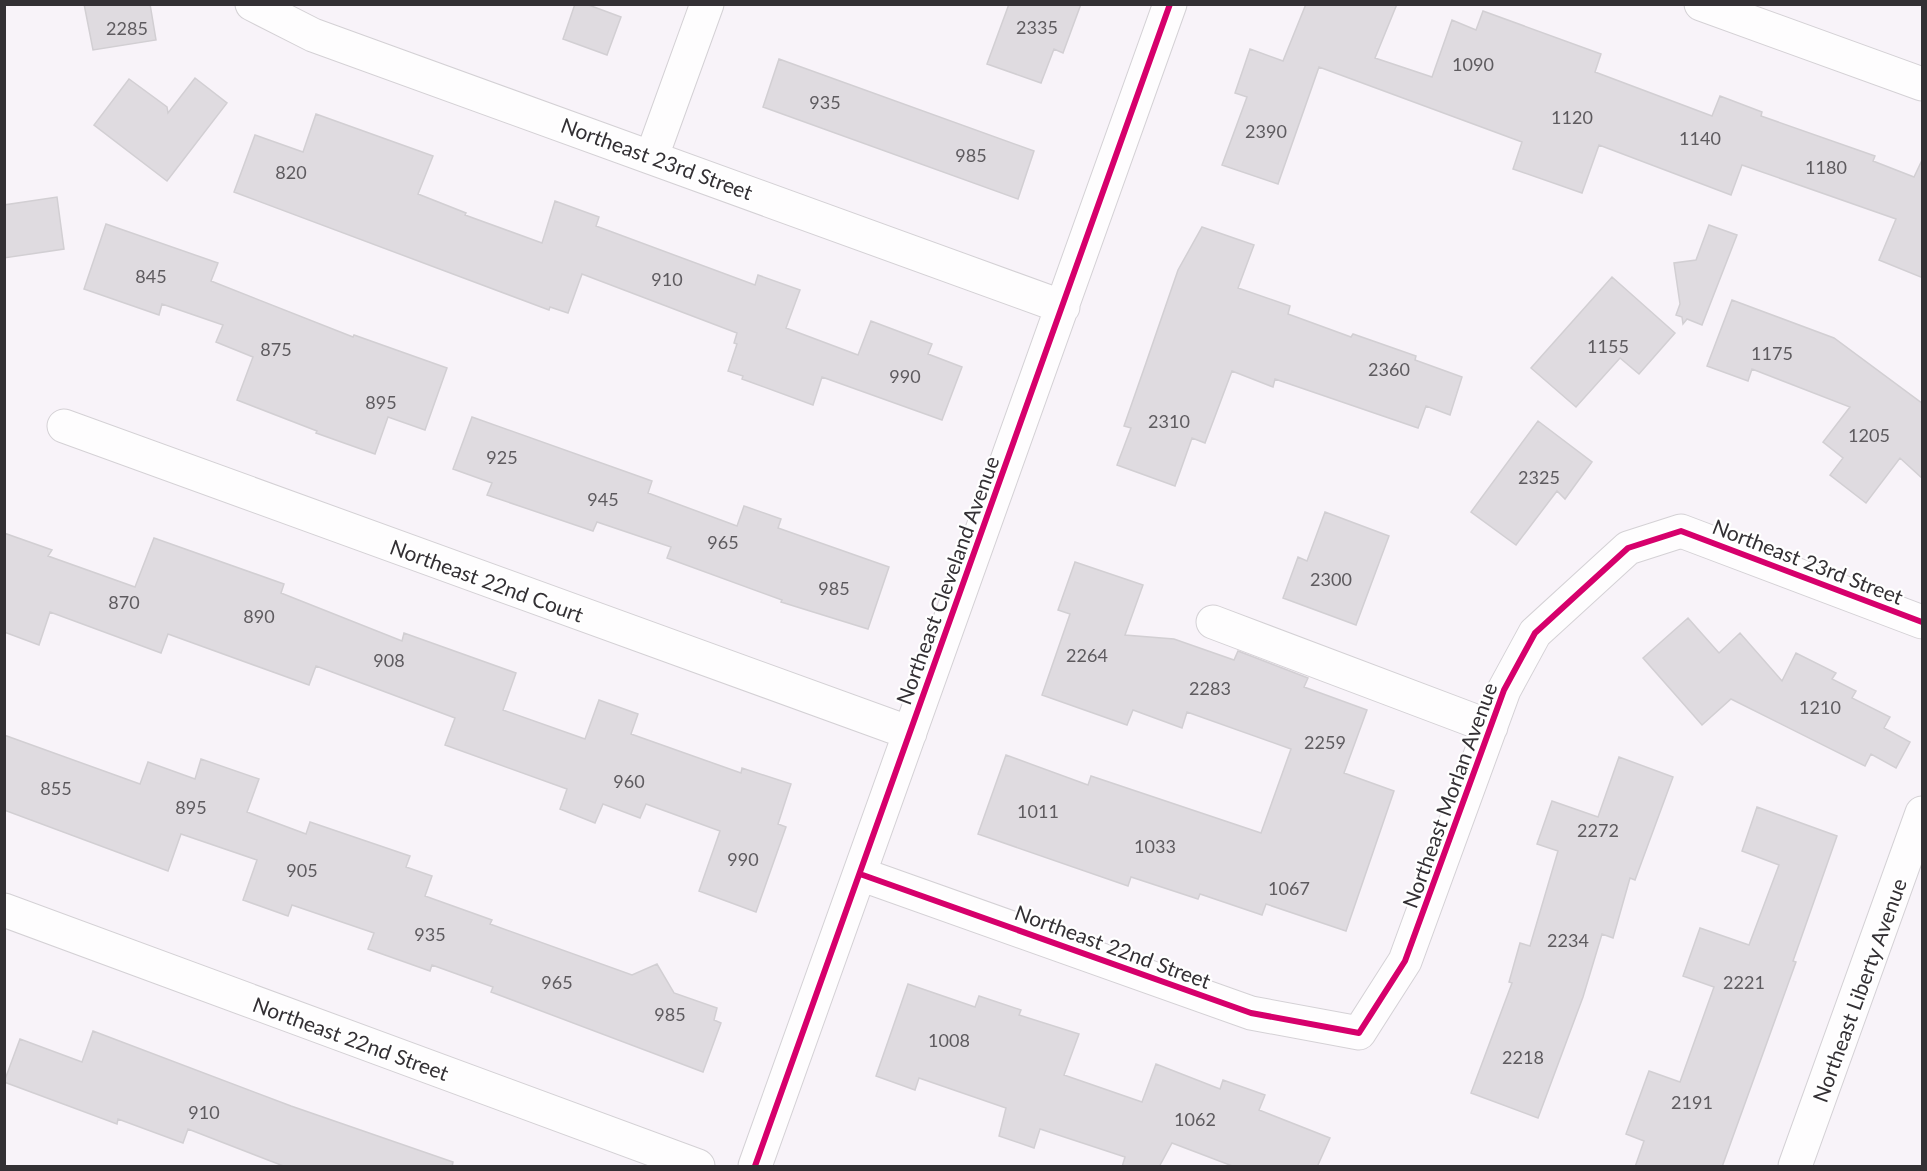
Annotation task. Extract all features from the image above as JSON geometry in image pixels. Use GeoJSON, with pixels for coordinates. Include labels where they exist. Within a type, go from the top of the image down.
{"type":"FeatureCollection","features":[{"type":"Feature","properties":{"kind":"street","name":"Northeast 23rd Street"},"geometry":{"type":"LineString","coordinates":[[252,4],[313,35],[652,156],[1063,307]]}},
{"type":"Feature","properties":{"kind":"street"},"geometry":{"type":"LineString","coordinates":[[652,156],[707,4]]}},
{"type":"Feature","properties":{"kind":"street","name":"Northeast Cleveland Avenue"},"geometry":{"type":"LineString","coordinates":[[755,1167],[1170,4]]}},
{"type":"Feature","properties":{"kind":"street"},"geometry":{"type":"LineString","coordinates":[[1701,4],[1923,84]]}},
{"type":"Feature","properties":{"kind":"street","name":"Northeast 22nd Court"},"geometry":{"type":"LineString","coordinates":[[64,426],[910,733]]}},
{"type":"Feature","properties":{"kind":"street","name":"Northeast 23rd Street"},"geometry":{"type":"LineString","coordinates":[[1682,531],[1923,622]]}},
{"type":"Feature","properties":{"kind":"street","name":"Northeast Morlan Avenue"},"geometry":{"type":"LineString","coordinates":[[1359,1033],[1405,961],[1491,727],[1519,659],[1534,633],[1628,548],[1682,531]]}},
{"type":"Feature","properties":{"kind":"street"},"geometry":{"type":"LineString","coordinates":[[1214,622],[1491,727]]}},
{"type":"Feature","properties":{"kind":"street","name":"Northeast Liberty Avenue"},"geometry":{"type":"LineString","coordinates":[[1804,1164],[1923,813]]}},
{"type":"Feature","properties":{"kind":"street","name":"Northeast 22nd Street"},"geometry":{"type":"LineString","coordinates":[[860,874],[1251,1013],[1359,1033]]}},
{"type":"Feature","properties":{"kind":"street","name":"Northeast 22nd Street"},"geometry":{"type":"LineString","coordinates":[[4,910],[698,1167]]}},
{"type":"Feature","properties":{"kind":"building"},"geometry":{"type":"Polygon","coordinates":[[[84,4],[150,4],[156,40],[93,50],[84,4]]]}},
{"type":"Feature","properties":{"kind":"building"},"geometry":{"type":"Polygon","coordinates":[[[575,4],[586,4],[621,17],[607,55],[563,39],[575,4]]]}},
{"type":"Feature","properties":{"kind":"building"},"geometry":{"type":"Polygon","coordinates":[[[1009,4],[1081,4],[1063,53],[1054,49],[1041,83],[987,64],[1009,4]]]}},
{"type":"Feature","properties":{"kind":"building"},"geometry":{"type":"Polygon","coordinates":[[[1306,4],[1397,4],[1375,58],[1432,77],[1452,20],[1476,30],[1483,11],[1601,54],[1595,72],[1712,116],[1720,96],[1762,112],[1761,116],[1875,156],[1873,161],[1914,177],[1923,158],[1923,278],[1879,260],[1896,219],[1742,165],[1731,195],[1599,145],[1582,193],[1513,169],[1522,142],[1319,67],[1278,184],[1222,165],[1247,97],[1235,93],[1250,49],[1283,61],[1306,4]]]}},
{"type":"Feature","properties":{"kind":"building"},"geometry":{"type":"Polygon","coordinates":[[[779,59],[1034,151],[1018,199],[763,107],[779,59]]]}},
{"type":"Feature","properties":{"kind":"building"},"geometry":{"type":"Polygon","coordinates":[[[195,78],[227,103],[167,181],[94,125],[129,79],[167,107],[168,113],[195,78]]]}},
{"type":"Feature","properties":{"kind":"building"},"geometry":{"type":"Polygon","coordinates":[[[316,114],[433,156],[418,194],[466,213],[465,215],[542,243],[555,201],[599,217],[596,226],[755,285],[758,275],[800,290],[786,328],[858,355],[871,321],[932,344],[928,354],[962,367],[942,420],[822,377],[813,405],[742,379],[743,376],[728,371],[737,344],[734,343],[737,333],[582,274],[568,313],[550,307],[549,310],[234,192],[255,135],[303,152],[316,114]]]}},
{"type":"Feature","properties":{"kind":"building"},"geometry":{"type":"Polygon","coordinates":[[[57,197],[64,249],[4,258],[4,205],[57,197]]]}},
{"type":"Feature","properties":{"kind":"building"},"geometry":{"type":"Polygon","coordinates":[[[106,224],[218,263],[211,281],[353,337],[354,335],[447,368],[425,430],[388,417],[375,454],[316,433],[317,431],[237,400],[253,357],[216,342],[223,325],[162,304],[159,315],[84,289],[106,224]]]}},
{"type":"Feature","properties":{"kind":"building"},"geometry":{"type":"Polygon","coordinates":[[[1709,225],[1737,235],[1702,325],[1687,319],[1683,324],[1682,317],[1676,315],[1680,304],[1674,263],[1696,260],[1709,225]]]}},
{"type":"Feature","properties":{"kind":"building"},"geometry":{"type":"Polygon","coordinates":[[[1202,227],[1254,245],[1238,288],[1290,306],[1288,314],[1351,337],[1353,334],[1416,356],[1415,360],[1462,377],[1450,415],[1426,406],[1418,428],[1275,379],[1273,387],[1232,371],[1205,443],[1192,438],[1175,486],[1117,465],[1131,428],[1124,426],[1178,270],[1202,227]]]}},
{"type":"Feature","properties":{"kind":"building"},"geometry":{"type":"Polygon","coordinates":[[[1612,277],[1675,333],[1639,374],[1620,358],[1576,407],[1531,368],[1612,277]]]}},
{"type":"Feature","properties":{"kind":"building"},"geometry":{"type":"Polygon","coordinates":[[[1732,300],[1834,338],[1923,404],[1923,479],[1900,458],[1866,503],[1830,475],[1843,458],[1823,442],[1850,407],[1752,369],[1748,381],[1707,366],[1732,300]]]}},
{"type":"Feature","properties":{"kind":"building"},"geometry":{"type":"Polygon","coordinates":[[[472,417],[652,481],[648,493],[737,526],[744,506],[781,519],[778,528],[889,567],[868,629],[781,602],[782,600],[667,558],[671,547],[597,522],[593,531],[487,495],[492,483],[453,469],[472,417]]]}},
{"type":"Feature","properties":{"kind":"building"},"geometry":{"type":"Polygon","coordinates":[[[1538,421],[1592,462],[1565,499],[1557,491],[1516,545],[1471,512],[1538,421]]]}},
{"type":"Feature","properties":{"kind":"building"},"geometry":{"type":"Polygon","coordinates":[[[1325,512],[1389,536],[1356,625],[1283,598],[1298,557],[1307,561],[1325,512]]]}},
{"type":"Feature","properties":{"kind":"building"},"geometry":{"type":"Polygon","coordinates":[[[4,533],[52,550],[48,556],[135,587],[154,538],[284,584],[281,593],[402,641],[404,633],[516,673],[503,710],[585,739],[599,700],[638,714],[631,734],[741,773],[742,768],[791,784],[778,824],[786,827],[756,912],[699,891],[720,831],[646,804],[640,818],[603,804],[595,823],[560,809],[567,789],[445,745],[455,718],[316,666],[309,685],[168,634],[161,653],[50,612],[39,645],[4,632],[4,533]]]}},
{"type":"Feature","properties":{"kind":"building"},"geometry":{"type":"Polygon","coordinates":[[[1075,562],[1143,585],[1125,635],[1174,639],[1234,660],[1238,651],[1308,678],[1304,687],[1367,710],[1344,773],[1394,791],[1346,931],[1266,904],[1262,915],[1200,894],[1198,899],[1131,877],[1128,886],[978,834],[1006,755],[1088,785],[1091,776],[1261,833],[1291,749],[1187,712],[1182,728],[1133,710],[1127,725],[1042,695],[1070,614],[1058,610],[1075,562]]]}},
{"type":"Feature","properties":{"kind":"building"},"geometry":{"type":"Polygon","coordinates":[[[1688,618],[1719,653],[1740,633],[1782,681],[1796,653],[1836,673],[1832,679],[1856,691],[1852,698],[1890,717],[1884,728],[1910,742],[1896,768],[1871,754],[1865,766],[1731,699],[1702,725],[1643,658],[1688,618]]]}},
{"type":"Feature","properties":{"kind":"building"},"geometry":{"type":"Polygon","coordinates":[[[4,735],[140,784],[148,762],[195,779],[201,759],[259,779],[247,812],[306,834],[310,822],[410,856],[406,867],[432,876],[425,896],[492,920],[490,924],[632,975],[657,964],[674,993],[717,1008],[714,1020],[721,1023],[703,1072],[491,992],[493,987],[432,965],[430,971],[368,949],[374,933],[292,905],[288,916],[243,900],[257,860],[181,834],[168,871],[4,810],[4,735]]]}},
{"type":"Feature","properties":{"kind":"building"},"geometry":{"type":"Polygon","coordinates":[[[1619,757],[1673,777],[1635,880],[1630,878],[1613,938],[1602,934],[1583,997],[1538,1118],[1471,1093],[1512,983],[1509,982],[1520,943],[1530,946],[1558,851],[1537,844],[1552,801],[1598,817],[1619,757]]]}},
{"type":"Feature","properties":{"kind":"building"},"geometry":{"type":"Polygon","coordinates":[[[1757,807],[1837,836],[1793,961],[1796,962],[1722,1167],[1635,1167],[1644,1141],[1626,1134],[1649,1071],[1680,1082],[1714,987],[1683,976],[1700,928],[1749,945],[1779,865],[1742,851],[1757,807]]]}},
{"type":"Feature","properties":{"kind":"building"},"geometry":{"type":"Polygon","coordinates":[[[908,984],[975,1007],[979,996],[1021,1010],[1019,1015],[1079,1034],[1064,1075],[1142,1102],[1156,1064],[1220,1089],[1223,1080],[1265,1095],[1259,1110],[1330,1138],[1317,1167],[1235,1167],[1172,1143],[1159,1167],[1122,1167],[1125,1157],[1040,1129],[1034,1148],[999,1136],[1006,1108],[919,1078],[915,1090],[876,1076],[908,984]]]}},
{"type":"Feature","properties":{"kind":"building"},"geometry":{"type":"Polygon","coordinates":[[[93,1031],[291,1106],[453,1162],[452,1167],[286,1167],[188,1129],[183,1143],[118,1119],[117,1124],[4,1082],[20,1039],[82,1062],[93,1031]]]}},
{"type":"Feature","properties":{"kind":"cycle path"},"geometry":{"type":"LineString","coordinates":[[755,1166],[1170,4]]}},
{"type":"Feature","properties":{"kind":"cycle path"},"geometry":{"type":"LineString","coordinates":[[860,874],[1251,1013],[1359,1033],[1405,961],[1504,690],[1535,633],[1628,548],[1681,531],[1922,622]]}}]}
